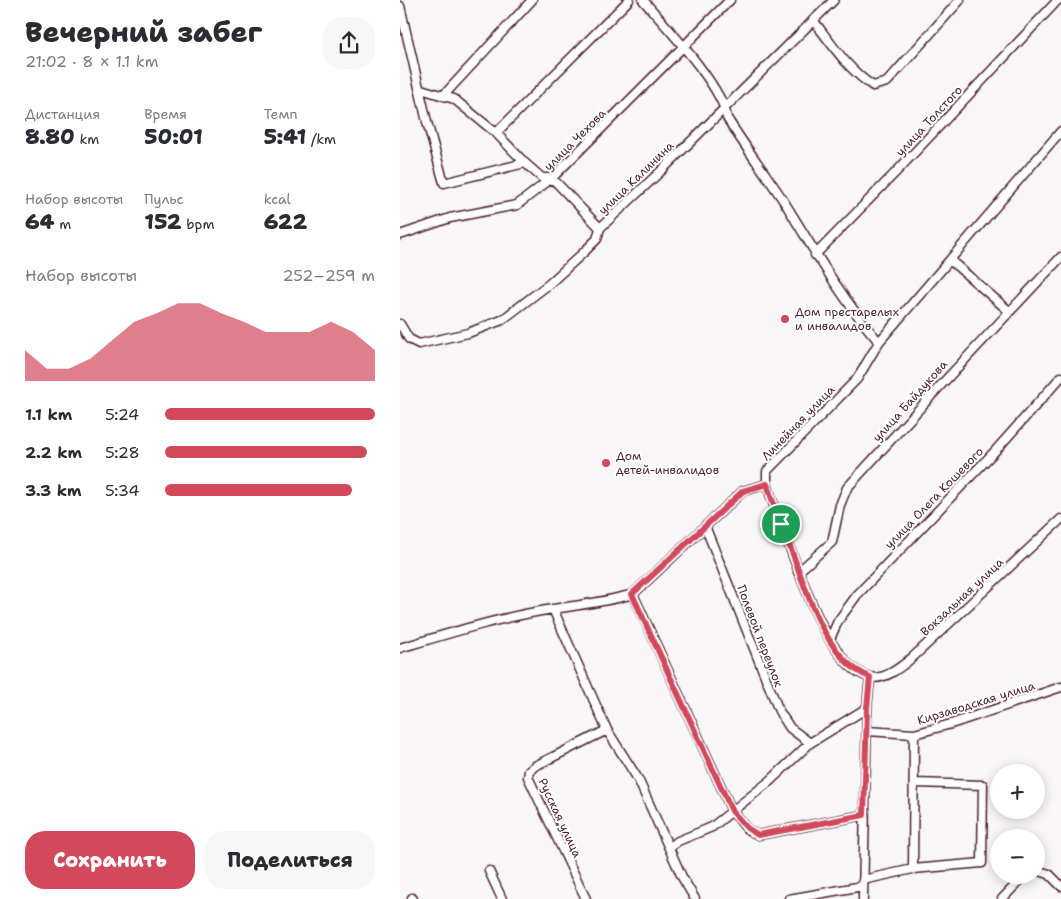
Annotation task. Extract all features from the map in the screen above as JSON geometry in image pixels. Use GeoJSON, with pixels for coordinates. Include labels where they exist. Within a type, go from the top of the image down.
{"type":"FeatureCollection","features":[{"type":"Feature","properties":{"kind":"street"},"geometry":{"type":"LineString","coordinates":[[443,96],[532,0]]}},
{"type":"Feature","properties":{"kind":"street"},"geometry":{"type":"LineString","coordinates":[[496,133],[629,0]]}},
{"type":"Feature","properties":{"kind":"street"},"geometry":{"type":"LineString","coordinates":[[643,0],[684,47],[725,105],[727,118],[784,203],[814,255],[854,313],[879,342]]}},
{"type":"Feature","properties":{"kind":"street","name":"улица Чехова"},"geometry":{"type":"LineString","coordinates":[[400,235],[450,218],[516,205],[552,178],[730,0]]}},
{"type":"Feature","properties":{"kind":"street","name":"улица Калинина"},"geometry":{"type":"LineString","coordinates":[[400,324],[409,339],[419,344],[432,343],[468,333],[502,320],[549,284],[597,239],[600,228],[660,172],[725,105],[834,0]]}},
{"type":"Feature","properties":{"kind":"street"},"geometry":{"type":"LineString","coordinates":[[813,20],[842,58],[864,80],[874,86],[887,82],[960,0]]}},
{"type":"Feature","properties":{"kind":"street","name":"улица Толстого"},"geometry":{"type":"LineString","coordinates":[[814,255],[897,171],[1058,0]]}},
{"type":"Feature","properties":{"kind":"street"},"geometry":{"type":"LineString","coordinates":[[400,6],[421,89],[427,122],[444,183],[525,163]]}},
{"type":"Feature","properties":{"kind":"street"},"geometry":{"type":"LineString","coordinates":[[421,89],[454,99],[496,133],[542,178],[552,178],[600,228]]}},
{"type":"Feature","properties":{"kind":"street","name":"Линейная улица"},"geometry":{"type":"LineString","coordinates":[[767,484],[767,471],[857,379],[879,342],[1061,131]]}},
{"type":"Feature","properties":{"kind":"street","name":"улица Байдукова"},"geometry":{"type":"LineString","coordinates":[[798,572],[832,542],[840,505],[847,488],[1009,310],[1061,257]]}},
{"type":"Feature","properties":{"kind":"street"},"geometry":{"type":"LineString","coordinates":[[950,260],[1009,310]]}},
{"type":"Feature","properties":{"kind":"street","name":"улица Олега Кошевого"},"geometry":{"type":"LineString","coordinates":[[830,639],[838,621],[857,595],[996,450],[1061,377]]}},
{"type":"Feature","properties":{"kind":"street"},"geometry":{"type":"LineString","coordinates":[[400,648],[474,626],[553,609],[582,606],[632,594],[743,491],[767,484],[798,572],[813,607],[830,639],[844,660],[860,674],[870,677],[866,731],[863,899]]}},
{"type":"Feature","properties":{"kind":"street","name":"Вокзальная улица"},"geometry":{"type":"LineString","coordinates":[[870,677],[878,678],[898,669],[913,657],[1060,523]]}},
{"type":"Feature","properties":{"kind":"street","name":"Полевой переулок"},"geometry":{"type":"LineString","coordinates":[[705,526],[779,711],[790,728],[810,743]]}},
{"type":"Feature","properties":{"kind":"street"},"geometry":{"type":"LineString","coordinates":[[632,594],[732,811],[747,828],[758,835],[864,815]]}},
{"type":"Feature","properties":{"kind":"street"},"geometry":{"type":"LineString","coordinates":[[553,609],[607,730],[638,779],[669,848],[695,899]]}},
{"type":"Feature","properties":{"kind":"street","name":"Кирзаводская улица"},"geometry":{"type":"LineString","coordinates":[[866,731],[914,734],[951,724],[1061,687]]}},
{"type":"Feature","properties":{"kind":"street"},"geometry":{"type":"LineString","coordinates":[[669,848],[678,841],[712,827],[810,743],[867,708]]}},
{"type":"Feature","properties":{"kind":"street","name":"Русская улица"},"geometry":{"type":"LineString","coordinates":[[586,899],[528,776],[529,771],[535,766],[607,730]]}},
{"type":"Feature","properties":{"kind":"street"},"geometry":{"type":"LineString","coordinates":[[913,869],[914,734]]}},
{"type":"Feature","properties":{"kind":"street"},"geometry":{"type":"LineString","coordinates":[[789,899],[863,883],[913,869],[982,863],[983,786],[915,783]]}},
{"type":"Feature","properties":{"kind":"street"},"geometry":{"type":"LineString","coordinates":[[489,870],[502,899]]}},
{"type":"Feature","properties":{"kind":"street"},"geometry":{"type":"LineString","coordinates":[[1045,873],[1049,874],[1061,886]]}},
{"type":"Feature","properties":{"kind":"street"},"geometry":{"type":"LineString","coordinates":[[1002,899],[1016,884]]}},
{"type":"Feature","properties":{"kind":"place","name":"Дом престарелых и инвалидов"},"geometry":{"type":"Point","coordinates":[785,319]}},
{"type":"Feature","properties":{"kind":"place","name":"Дом детей-инвалидов"},"geometry":{"type":"Point","coordinates":[606,463]}},
{"type":"Feature","properties":{"kind":"route"},"geometry":{"type":"LineString","coordinates":[[767,484],[781,524],[798,572],[825,631],[844,660],[860,674],[870,677],[867,708],[864,815],[771,831],[758,835],[747,828],[732,811],[632,594],[743,491],[767,484]]}}]}
